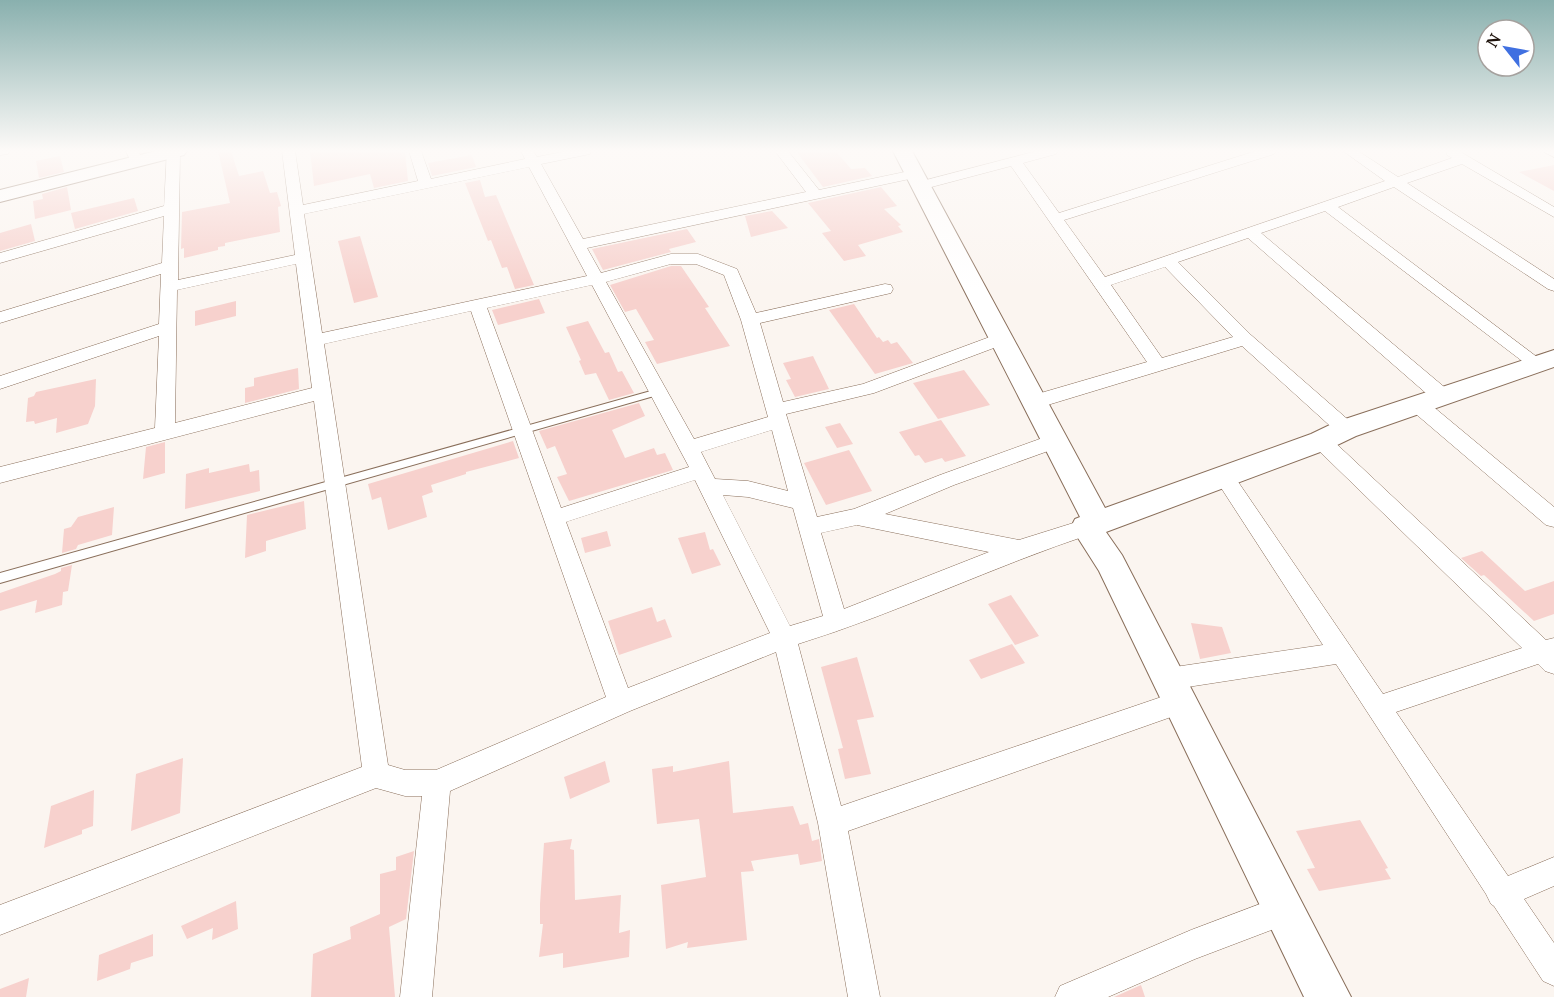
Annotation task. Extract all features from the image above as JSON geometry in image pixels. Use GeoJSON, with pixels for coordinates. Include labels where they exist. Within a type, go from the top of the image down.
{"type":"FeatureCollection","features":[{"type":"Feature","properties":{"kind":"street"},"geometry":{"type":"LineString","coordinates":[[165,433],[172,198]]}},
{"type":"Feature","properties":{"kind":"street"},"geometry":{"type":"LineString","coordinates":[[295,198],[376,775]]}},
{"type":"Feature","properties":{"kind":"street"},"geometry":{"type":"LineString","coordinates":[[297,211],[361,198]]}},
{"type":"Feature","properties":{"kind":"street"},"geometry":{"type":"LineString","coordinates":[[552,198],[689,447],[784,638],[832,823],[864,997]]}},
{"type":"Feature","properties":{"kind":"street"},"geometry":{"type":"LineString","coordinates":[[578,245],[803,198]]}},
{"type":"Feature","properties":{"kind":"street"},"geometry":{"type":"LineString","coordinates":[[926,198],[1055,441],[1111,564],[1328,997]]}},
{"type":"Feature","properties":{"kind":"street"},"geometry":{"type":"LineString","coordinates":[[1042,198],[1159,366]]}},
{"type":"Feature","properties":{"kind":"street"},"geometry":{"type":"LineString","coordinates":[[1057,218],[1122,198]]}},
{"type":"Feature","properties":{"kind":"street"},"geometry":{"type":"LineString","coordinates":[[1102,284],[1351,198]]}},
{"type":"Feature","properties":{"kind":"street"},"geometry":{"type":"LineString","coordinates":[[1420,198],[1554,286]]}},
{"type":"Feature","properties":{"kind":"street"},"geometry":{"type":"LineString","coordinates":[[1528,198],[1554,213]]}},
{"type":"Feature","properties":{"kind":"street"},"geometry":{"type":"LineString","coordinates":[[1327,206],[1545,361]]}},
{"type":"Feature","properties":{"kind":"street"},"geometry":{"type":"LineString","coordinates":[[0,258],[171,209]]}},
{"type":"Feature","properties":{"kind":"street"},"geometry":{"type":"LineString","coordinates":[[1250,232],[1554,518]]}},
{"type":"Feature","properties":{"kind":"street"},"geometry":{"type":"LineString","coordinates":[[170,287],[303,258]]}},
{"type":"Feature","properties":{"kind":"street"},"geometry":{"type":"LineString","coordinates":[[315,339],[597,279],[671,259],[698,259],[731,272],[750,320],[836,622]]}},
{"type":"Feature","properties":{"kind":"street"},"geometry":{"type":"LineString","coordinates":[[1167,261],[1245,339],[1334,435],[1550,654],[1378,707]]}},
{"type":"Feature","properties":{"kind":"street"},"geometry":{"type":"LineString","coordinates":[[0,318],[170,266]]}},
{"type":"Feature","properties":{"kind":"street"},"geometry":{"type":"LineString","coordinates":[[750,320],[885,289]]}},
{"type":"Feature","properties":{"kind":"street"},"geometry":{"type":"LineString","coordinates":[[477,305],[621,703]]}},
{"type":"Feature","properties":{"kind":"street"},"geometry":{"type":"LineString","coordinates":[[0,383],[168,327]]}},
{"type":"Feature","properties":{"kind":"street"},"geometry":{"type":"LineString","coordinates":[[689,447],[778,415],[867,389],[1001,339]]}},
{"type":"Feature","properties":{"kind":"street"},"geometry":{"type":"LineString","coordinates":[[1034,402],[1245,339]]}},
{"type":"Feature","properties":{"kind":"street"},"geometry":{"type":"LineString","coordinates":[[0,920],[376,775],[405,783],[437,783],[621,703],[784,638],[836,622],[1019,549],[1092,525],[1137,506],[1545,361]]}},
{"type":"Feature","properties":{"kind":"street"},"geometry":{"type":"LineString","coordinates":[[0,475],[323,392]]}},
{"type":"Feature","properties":{"kind":"street"},"geometry":{"type":"LineString","coordinates":[[809,526],[857,517],[947,480],[1055,441]]}},
{"type":"Feature","properties":{"kind":"street"},"geometry":{"type":"LineString","coordinates":[[1223,475],[1554,970]]}},
{"type":"Feature","properties":{"kind":"street"},"geometry":{"type":"LineString","coordinates":[[554,518],[705,478],[802,502]]}},
{"type":"Feature","properties":{"kind":"street"},"geometry":{"type":"LineString","coordinates":[[857,517],[1019,549]]}},
{"type":"Feature","properties":{"kind":"street"},"geometry":{"type":"LineString","coordinates":[[832,823],[1174,691],[1341,653]]}},
{"type":"Feature","properties":{"kind":"street"},"geometry":{"type":"LineString","coordinates":[[416,997],[437,783]]}},
{"type":"Feature","properties":{"kind":"street"},"geometry":{"type":"LineString","coordinates":[[1502,894],[1554,871]]}},
{"type":"Feature","properties":{"kind":"street"},"geometry":{"type":"LineString","coordinates":[[1085,995],[1191,945],[1284,910]]}},
{"type":"Feature","properties":{"kind":"lane"},"geometry":{"type":"LineString","coordinates":[[0,578],[658,392]]}},
{"type":"Feature","properties":{"kind":"building"},"geometry":{"type":"Polygon","coordinates":[[[69,198],[71,210],[35,219],[33,201],[69,198]]]}},
{"type":"Feature","properties":{"kind":"building"},"geometry":{"type":"Polygon","coordinates":[[[134,198],[138,211],[75,229],[71,213],[134,198]]]}},
{"type":"Feature","properties":{"kind":"building"},"geometry":{"type":"Polygon","coordinates":[[[229,198],[279,198],[281,206],[278,207],[280,232],[225,243],[225,246],[218,247],[218,250],[184,258],[184,248],[181,249],[182,212],[230,203],[229,198]]]}},
{"type":"Feature","properties":{"kind":"building"},"geometry":{"type":"Polygon","coordinates":[[[471,198],[497,198],[534,285],[515,289],[507,267],[502,268],[491,240],[488,241],[471,198]]]}},
{"type":"Feature","properties":{"kind":"building"},"geometry":{"type":"Polygon","coordinates":[[[833,198],[890,198],[897,206],[884,209],[901,225],[898,226],[903,232],[858,245],[866,256],[844,261],[822,233],[831,231],[808,203],[833,198]]]}},
{"type":"Feature","properties":{"kind":"building"},"geometry":{"type":"Polygon","coordinates":[[[772,211],[788,228],[751,237],[745,216],[772,211]]]}},
{"type":"Feature","properties":{"kind":"building"},"geometry":{"type":"Polygon","coordinates":[[[31,224],[35,241],[0,251],[0,233],[31,224]]]}},
{"type":"Feature","properties":{"kind":"building"},"geometry":{"type":"Polygon","coordinates":[[[687,229],[696,242],[669,249],[671,252],[603,270],[592,249],[687,229]]]}},
{"type":"Feature","properties":{"kind":"building"},"geometry":{"type":"Polygon","coordinates":[[[360,236],[378,297],[354,303],[338,241],[360,236]]]}},
{"type":"Feature","properties":{"kind":"building"},"geometry":{"type":"Polygon","coordinates":[[[671,266],[681,266],[709,307],[705,308],[730,346],[657,364],[645,342],[654,340],[636,309],[625,312],[610,285],[671,266]]]}},
{"type":"Feature","properties":{"kind":"building"},"geometry":{"type":"Polygon","coordinates":[[[539,299],[545,313],[498,325],[492,310],[539,299]]]}},
{"type":"Feature","properties":{"kind":"building"},"geometry":{"type":"Polygon","coordinates":[[[236,301],[236,316],[195,326],[195,311],[236,301]]]}},
{"type":"Feature","properties":{"kind":"building"},"geometry":{"type":"Polygon","coordinates":[[[854,304],[877,338],[879,337],[883,342],[888,340],[891,344],[897,342],[913,363],[875,374],[829,310],[854,304]]]}},
{"type":"Feature","properties":{"kind":"building"},"geometry":{"type":"Polygon","coordinates":[[[588,321],[605,353],[609,352],[618,372],[622,371],[634,393],[609,400],[596,373],[585,375],[579,361],[581,360],[566,327],[588,321]]]}},
{"type":"Feature","properties":{"kind":"building"},"geometry":{"type":"Polygon","coordinates":[[[813,356],[829,389],[795,397],[786,380],[791,379],[783,363],[813,356]]]}},
{"type":"Feature","properties":{"kind":"building"},"geometry":{"type":"Polygon","coordinates":[[[298,368],[299,389],[245,403],[245,388],[254,386],[254,378],[298,368]]]}},
{"type":"Feature","properties":{"kind":"building"},"geometry":{"type":"Polygon","coordinates":[[[964,370],[990,405],[938,419],[913,383],[964,370]]]}},
{"type":"Feature","properties":{"kind":"building"},"geometry":{"type":"Polygon","coordinates":[[[96,379],[95,406],[88,424],[56,433],[57,418],[35,424],[34,421],[26,422],[28,398],[34,396],[36,392],[96,379]]]}},
{"type":"Feature","properties":{"kind":"building"},"geometry":{"type":"Polygon","coordinates":[[[639,403],[645,416],[612,430],[625,458],[654,448],[657,455],[665,453],[673,470],[569,501],[557,477],[567,474],[555,446],[547,449],[539,431],[639,403]]]}},
{"type":"Feature","properties":{"kind":"building"},"geometry":{"type":"Polygon","coordinates":[[[941,420],[966,456],[945,462],[942,458],[925,463],[919,455],[915,456],[899,432],[941,420]]]}},
{"type":"Feature","properties":{"kind":"building"},"geometry":{"type":"Polygon","coordinates":[[[840,423],[853,444],[837,448],[825,427],[840,423]]]}},
{"type":"Feature","properties":{"kind":"building"},"geometry":{"type":"Polygon","coordinates":[[[513,441],[519,458],[466,472],[466,474],[431,485],[433,492],[422,496],[427,517],[388,530],[381,497],[372,500],[368,484],[513,441]]]}},
{"type":"Feature","properties":{"kind":"building"},"geometry":{"type":"Polygon","coordinates":[[[165,442],[165,473],[143,479],[146,447],[165,442]]]}},
{"type":"Feature","properties":{"kind":"building"},"geometry":{"type":"Polygon","coordinates":[[[849,450],[872,491],[826,505],[804,463],[849,450]]]}},
{"type":"Feature","properties":{"kind":"building"},"geometry":{"type":"Polygon","coordinates":[[[249,464],[250,472],[259,470],[260,491],[185,509],[186,474],[209,468],[209,473],[249,464]]]}},
{"type":"Feature","properties":{"kind":"building"},"geometry":{"type":"Polygon","coordinates":[[[304,501],[306,529],[266,541],[266,551],[245,558],[247,515],[304,501]]]}},
{"type":"Feature","properties":{"kind":"building"},"geometry":{"type":"Polygon","coordinates":[[[114,507],[112,535],[78,545],[76,549],[62,553],[64,529],[71,527],[78,517],[114,507]]]}},
{"type":"Feature","properties":{"kind":"building"},"geometry":{"type":"Polygon","coordinates":[[[607,531],[611,546],[585,553],[581,538],[607,531]]]}},
{"type":"Feature","properties":{"kind":"building"},"geometry":{"type":"Polygon","coordinates":[[[705,532],[710,550],[713,549],[721,565],[692,574],[678,538],[705,532]]]}},
{"type":"Feature","properties":{"kind":"building"},"geometry":{"type":"Polygon","coordinates":[[[1482,551],[1525,591],[1554,581],[1554,614],[1534,621],[1484,575],[1481,576],[1461,558],[1482,551]]]}},
{"type":"Feature","properties":{"kind":"building"},"geometry":{"type":"Polygon","coordinates":[[[72,565],[68,591],[63,592],[62,605],[35,613],[37,600],[0,611],[0,593],[55,574],[61,571],[61,568],[72,565]]]}},
{"type":"Feature","properties":{"kind":"building"},"geometry":{"type":"Polygon","coordinates":[[[1011,595],[1039,636],[1015,645],[988,604],[1011,595]]]}},
{"type":"Feature","properties":{"kind":"building"},"geometry":{"type":"Polygon","coordinates":[[[652,607],[657,622],[665,619],[672,637],[619,655],[608,621],[652,607]]]}},
{"type":"Feature","properties":{"kind":"building"},"geometry":{"type":"Polygon","coordinates":[[[1191,623],[1222,627],[1231,653],[1200,659],[1191,623]]]}},
{"type":"Feature","properties":{"kind":"building"},"geometry":{"type":"Polygon","coordinates":[[[1012,644],[1025,663],[981,679],[969,660],[1012,644]]]}},
{"type":"Feature","properties":{"kind":"building"},"geometry":{"type":"Polygon","coordinates":[[[857,657],[874,717],[857,720],[871,774],[845,779],[838,749],[843,748],[821,667],[857,657]]]}},
{"type":"Feature","properties":{"kind":"building"},"geometry":{"type":"Polygon","coordinates":[[[183,758],[180,813],[131,831],[136,774],[183,758]]]}},
{"type":"Feature","properties":{"kind":"building"},"geometry":{"type":"Polygon","coordinates":[[[605,761],[610,782],[570,799],[564,777],[605,761]]]}},
{"type":"Feature","properties":{"kind":"building"},"geometry":{"type":"Polygon","coordinates":[[[729,761],[733,813],[793,806],[800,825],[808,823],[812,841],[819,839],[822,861],[800,865],[798,854],[751,861],[754,871],[741,872],[747,940],[687,948],[688,942],[666,949],[661,885],[706,877],[699,819],[657,824],[652,769],[673,766],[673,772],[729,761]]]}},
{"type":"Feature","properties":{"kind":"building"},"geometry":{"type":"Polygon","coordinates":[[[94,790],[93,826],[82,830],[82,834],[44,848],[51,806],[94,790]]]}},
{"type":"Feature","properties":{"kind":"building"},"geometry":{"type":"Polygon","coordinates":[[[1360,820],[1388,868],[1385,869],[1391,879],[1319,891],[1307,869],[1315,868],[1296,831],[1360,820]]]}},
{"type":"Feature","properties":{"kind":"building"},"geometry":{"type":"Polygon","coordinates":[[[572,839],[570,849],[574,850],[575,900],[621,895],[619,933],[630,930],[629,957],[563,968],[563,953],[539,957],[543,924],[540,924],[540,904],[544,843],[572,839]]]}},
{"type":"Feature","properties":{"kind":"building"},"geometry":{"type":"Polygon","coordinates":[[[414,851],[406,919],[389,927],[395,997],[311,997],[313,954],[351,939],[350,927],[380,914],[380,874],[396,870],[396,857],[414,851]]]}},
{"type":"Feature","properties":{"kind":"building"},"geometry":{"type":"Polygon","coordinates":[[[236,901],[238,929],[212,940],[213,928],[187,939],[181,926],[236,901]]]}},
{"type":"Feature","properties":{"kind":"building"},"geometry":{"type":"Polygon","coordinates":[[[153,934],[153,956],[131,963],[130,969],[97,981],[99,955],[153,934]]]}},
{"type":"Feature","properties":{"kind":"building"},"geometry":{"type":"Polygon","coordinates":[[[29,978],[26,997],[0,997],[0,989],[29,978]]]}},
{"type":"Feature","properties":{"kind":"building"},"geometry":{"type":"Polygon","coordinates":[[[1141,985],[1145,997],[1114,997],[1141,985]]]}}]}
